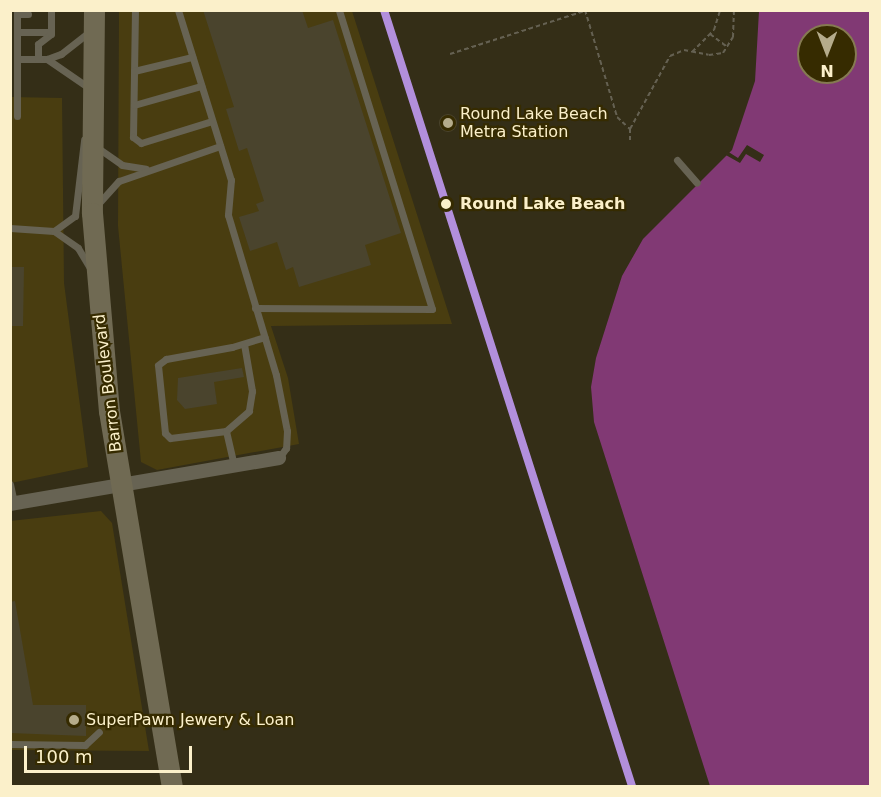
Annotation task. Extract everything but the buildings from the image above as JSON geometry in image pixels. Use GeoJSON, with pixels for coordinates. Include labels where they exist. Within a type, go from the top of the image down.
{"type":"FeatureCollection","features":[{"type":"Feature","properties":{"kind":"main road","name":"Barron Boulevard"},"geometry":{"type":"LineString","coordinates":[[94,18],[92,213],[109,411],[172,786]]}},
{"type":"Feature","properties":{"kind":"street"},"geometry":{"type":"LineString","coordinates":[[12,504],[123,487],[279,458]]}},
{"type":"Feature","properties":{"kind":"lane"},"geometry":{"type":"LineString","coordinates":[[135,10],[134,137],[141,143],[212,121]]}},
{"type":"Feature","properties":{"kind":"lane"},"geometry":{"type":"LineString","coordinates":[[178,10],[231,180],[228,215],[264,337],[287,430],[286,448],[279,458]]}},
{"type":"Feature","properties":{"kind":"lane"},"geometry":{"type":"LineString","coordinates":[[255,308],[432,309],[339,10]]}},
{"type":"Feature","properties":{"kind":"lane"},"geometry":{"type":"LineString","coordinates":[[17,116],[17,12],[28,14]]}},
{"type":"Feature","properties":{"kind":"lane"},"geometry":{"type":"LineString","coordinates":[[48,13],[51,32]]}},
{"type":"Feature","properties":{"kind":"lane"},"geometry":{"type":"LineString","coordinates":[[18,60],[46,59],[75,45],[94,18]]}},
{"type":"Feature","properties":{"kind":"lane"},"geometry":{"type":"LineString","coordinates":[[17,32],[51,32]]}},
{"type":"Feature","properties":{"kind":"lane"},"geometry":{"type":"LineString","coordinates":[[38,59],[38,44],[51,32]]}},
{"type":"Feature","properties":{"kind":"lane"},"geometry":{"type":"LineString","coordinates":[[134,71],[192,57]]}},
{"type":"Feature","properties":{"kind":"lane"},"geometry":{"type":"LineString","coordinates":[[46,59],[93,94],[79,163],[75,216],[54,231]]}},
{"type":"Feature","properties":{"kind":"lane"},"geometry":{"type":"LineString","coordinates":[[134,105],[201,86]]}},
{"type":"Feature","properties":{"kind":"lane"},"geometry":{"type":"LineString","coordinates":[[92,142],[122,165],[146,169]]}},
{"type":"Feature","properties":{"kind":"lane"},"geometry":{"type":"LineString","coordinates":[[92,213],[109,189],[146,169],[220,146]]}},
{"type":"Feature","properties":{"kind":"lane"},"geometry":{"type":"LineString","coordinates":[[677,160],[697,183]]}},
{"type":"Feature","properties":{"kind":"lane"},"geometry":{"type":"LineString","coordinates":[[10,228],[54,231],[78,248],[96,276]]}},
{"type":"Feature","properties":{"kind":"lane"},"geometry":{"type":"LineString","coordinates":[[244,344],[252,391],[249,411],[226,430],[170,438],[165,433],[156,374],[166,359],[244,344],[264,337]]}},
{"type":"Feature","properties":{"kind":"lane"},"geometry":{"type":"LineString","coordinates":[[226,430],[234,466]]}},
{"type":"Feature","properties":{"kind":"lane"},"geometry":{"type":"LineString","coordinates":[[10,484],[12,504]]}},
{"type":"Feature","properties":{"kind":"lane"},"geometry":{"type":"LineString","coordinates":[[10,744],[85,745],[99,732]]}},
{"type":"Feature","properties":{"kind":"path"},"geometry":{"type":"LineString","coordinates":[[692,52],[710,34],[720,10]]}},
{"type":"Feature","properties":{"kind":"path"},"geometry":{"type":"LineString","coordinates":[[630,140],[630,129],[670,56],[684,50],[709,55],[723,53],[733,37],[734,10]]}},
{"type":"Feature","properties":{"kind":"path"},"geometry":{"type":"LineString","coordinates":[[450,54],[585,11],[618,117],[630,129]]}},
{"type":"Feature","properties":{"kind":"path"},"geometry":{"type":"LineString","coordinates":[[710,34],[727,47]]}},
{"type":"Feature","properties":{"kind":"shaded area"},"geometry":{"type":"Polygon","coordinates":[[[119,11],[352,11],[452,324],[271,326],[288,378],[299,444],[157,470],[141,462],[118,226],[119,11]]]}},
{"type":"Feature","properties":{"kind":"shaded area"},"geometry":{"type":"Polygon","coordinates":[[[759,11],[870,11],[870,786],[710,786],[594,422],[591,387],[596,358],[622,276],[643,239],[732,150],[755,81],[759,11]]]}},
{"type":"Feature","properties":{"kind":"shaded area"},"geometry":{"type":"Polygon","coordinates":[[[11,97],[62,98],[64,283],[88,467],[11,483],[11,97]]]}},
{"type":"Feature","properties":{"kind":"shaded area"},"geometry":{"type":"Polygon","coordinates":[[[101,511],[112,523],[149,751],[11,750],[10,521],[101,511]]]}},
{"type":"Feature","properties":{"kind":"pier"},"geometry":{"type":"Polygon","coordinates":[[[747,145],[764,155],[760,162],[746,154],[740,163],[724,154],[727,151],[738,158],[747,145]]]}},
{"type":"Feature","properties":{"kind":"transit line"},"geometry":{"type":"LineString","coordinates":[[384,10],[632,786]]}},
{"type":"Feature","properties":{"kind":"place","name":"Round Lake Beach Metra Station"},"geometry":{"type":"Point","coordinates":[448,123]}},
{"type":"Feature","properties":{"kind":"place","name":"Round Lake Beach"},"geometry":{"type":"Point","coordinates":[446,204]}},
{"type":"Feature","properties":{"kind":"place","name":"SuperPawn Jewery & Loan"},"geometry":{"type":"Point","coordinates":[74,720]}}]}
